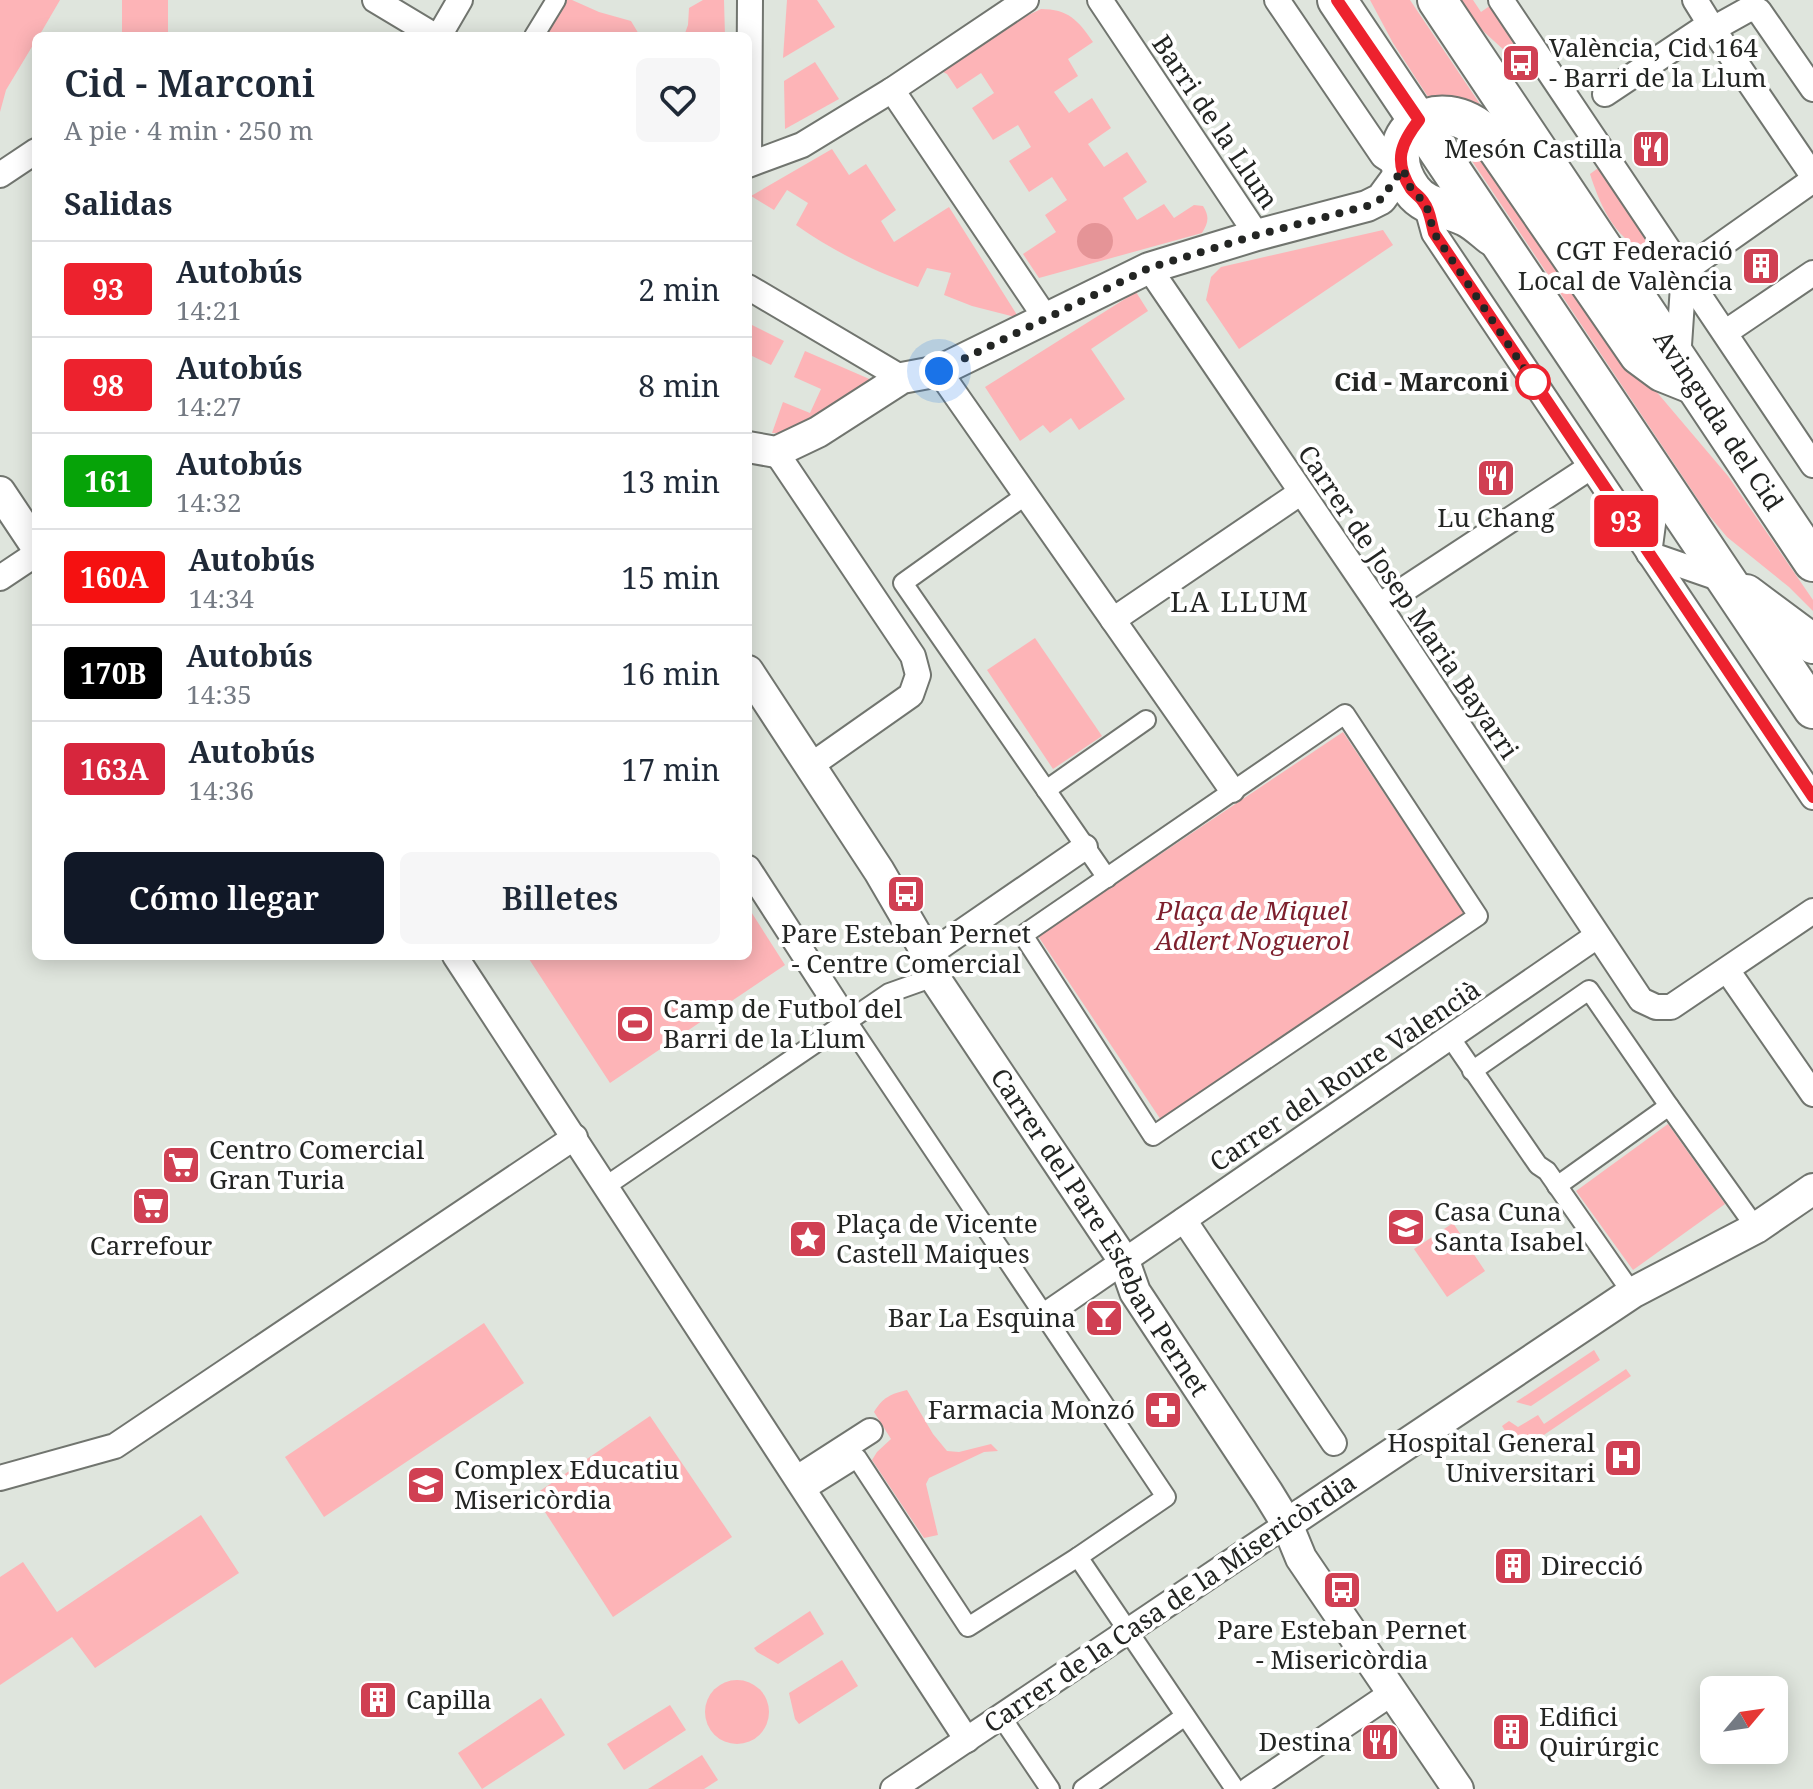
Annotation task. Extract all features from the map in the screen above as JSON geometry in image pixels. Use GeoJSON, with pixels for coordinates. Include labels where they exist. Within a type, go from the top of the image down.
{"type":"FeatureCollection","features":[{"type":"Feature","properties":{"kind":"main road"},"geometry":{"type":"LineString","coordinates":[[1337,0],[1813,709]]}},
{"type":"Feature","properties":{"kind":"main road","name":"Avinguda del Cid"},"geometry":{"type":"LineString","coordinates":[[1437,0],[1813,562]]}},
{"type":"Feature","properties":{"kind":"main road"},"geometry":{"type":"LineString","coordinates":[[1497,240],[1467,217],[1426,204],[1411,189],[1400,152],[1419,120],[1446,116],[1474,123],[1489,137],[1639,355],[1662,372],[1686,372]]}},
{"type":"Feature","properties":{"kind":"main road"},"geometry":{"type":"LineString","coordinates":[[1727,581],[1813,644]]}},
{"type":"Feature","properties":{"kind":"street"},"geometry":{"type":"LineString","coordinates":[[440,32],[460,0]]}},
{"type":"Feature","properties":{"kind":"street"},"geometry":{"type":"LineString","coordinates":[[536,32],[556,0]]}},
{"type":"Feature","properties":{"kind":"street"},"geometry":{"type":"LineString","coordinates":[[750,0],[750,32]]}},
{"type":"Feature","properties":{"kind":"street"},"geometry":{"type":"LineString","coordinates":[[752,164],[802,145],[892,90],[1026,0]]}},
{"type":"Feature","properties":{"kind":"street","name":"Barri de la Llum"},"geometry":{"type":"LineString","coordinates":[[1100,0],[1257,235]]}},
{"type":"Feature","properties":{"kind":"street"},"geometry":{"type":"LineString","coordinates":[[810,766],[911,695],[918,675],[913,656],[762,449],[818,432],[902,378],[939,371],[1149,268],[1367,206],[1381,199],[1403,169],[1383,156],[1277,0]]}},
{"type":"Feature","properties":{"kind":"street","name":"Avinguda del Cid"},"geometry":{"type":"LineString","coordinates":[[1501,0],[1813,465]]}},
{"type":"Feature","properties":{"kind":"street"},"geometry":{"type":"LineString","coordinates":[[1609,257],[1684,271],[1813,178],[1695,0]]}},
{"type":"Feature","properties":{"kind":"street"},"geometry":{"type":"LineString","coordinates":[[384,3],[431,32]]}},
{"type":"Feature","properties":{"kind":"street"},"geometry":{"type":"LineString","coordinates":[[1605,94],[1712,27],[1749,9],[1759,11],[1813,89]]}},
{"type":"Feature","properties":{"kind":"street"},"geometry":{"type":"LineString","coordinates":[[892,90],[1045,317]]}},
{"type":"Feature","properties":{"kind":"street"},"geometry":{"type":"LineString","coordinates":[[0,175],[32,154]]}},
{"type":"Feature","properties":{"kind":"street"},"geometry":{"type":"LineString","coordinates":[[1426,204],[1434,233],[1589,468],[1813,797]]}},
{"type":"Feature","properties":{"kind":"street","name":"Carrer de Josep Maria Bayarri"},"geometry":{"type":"LineString","coordinates":[[1149,268],[1641,1000],[1656,1007],[1671,1007],[1813,911]]}},
{"type":"Feature","properties":{"kind":"street"},"geometry":{"type":"LineString","coordinates":[[1684,271],[1686,372]]}},
{"type":"Feature","properties":{"kind":"street"},"geometry":{"type":"LineString","coordinates":[[1726,332],[1813,273]]}},
{"type":"Feature","properties":{"kind":"street"},"geometry":{"type":"LineString","coordinates":[[752,289],[902,378]]}},
{"type":"Feature","properties":{"kind":"street"},"geometry":{"type":"LineString","coordinates":[[939,371],[1232,790]]}},
{"type":"Feature","properties":{"kind":"street"},"geometry":{"type":"LineString","coordinates":[[1379,606],[1589,468]]}},
{"type":"Feature","properties":{"kind":"street"},"geometry":{"type":"LineString","coordinates":[[1649,554],[1659,479]]}},
{"type":"Feature","properties":{"kind":"street"},"geometry":{"type":"LineString","coordinates":[[0,492],[32,540]]}},
{"type":"Feature","properties":{"kind":"street"},"geometry":{"type":"LineString","coordinates":[[1113,620],[1300,493]]}},
{"type":"Feature","properties":{"kind":"street"},"geometry":{"type":"LineString","coordinates":[[1026,495],[903,583],[1107,878]]}},
{"type":"Feature","properties":{"kind":"street"},"geometry":{"type":"LineString","coordinates":[[1649,554],[1727,581]]}},
{"type":"Feature","properties":{"kind":"street"},"geometry":{"type":"LineString","coordinates":[[0,578],[32,557]]}},
{"type":"Feature","properties":{"kind":"street","name":"Carrer del Pare Esteban Pernet"},"geometry":{"type":"LineString","coordinates":[[752,677],[879,871],[931,966],[1124,1261],[1135,1292],[1287,1524],[1301,1558],[1458,1789]]}},
{"type":"Feature","properties":{"kind":"street"},"geometry":{"type":"LineString","coordinates":[[1345,714],[1478,916],[1153,1136],[1023,935],[1107,878],[1345,714]]}},
{"type":"Feature","properties":{"kind":"street"},"geometry":{"type":"LineString","coordinates":[[1046,790],[1146,720]]}},
{"type":"Feature","properties":{"kind":"street"},"geometry":{"type":"LineString","coordinates":[[606,1186],[931,966],[1085,847]]}},
{"type":"Feature","properties":{"kind":"street"},"geometry":{"type":"LineString","coordinates":[[752,874],[1166,1497],[968,1627],[857,1458],[801,1484]]}},
{"type":"Feature","properties":{"kind":"street","name":"Carrer del Roure Valencià"},"geometry":{"type":"LineString","coordinates":[[1044,1316],[1597,936]]}},
{"type":"Feature","properties":{"kind":"street"},"geometry":{"type":"LineString","coordinates":[[458,960],[967,1740]]}},
{"type":"Feature","properties":{"kind":"street"},"geometry":{"type":"LineString","coordinates":[[1727,970],[1813,1094]]}},
{"type":"Feature","properties":{"kind":"street"},"geometry":{"type":"LineString","coordinates":[[1472,1071],[1589,990],[1756,1228]]}},
{"type":"Feature","properties":{"kind":"street"},"geometry":{"type":"LineString","coordinates":[[1450,1037],[1538,1165],[1547,1171],[1632,1293]]}},
{"type":"Feature","properties":{"kind":"street"},"geometry":{"type":"LineString","coordinates":[[1557,1186],[1669,1106]]}},
{"type":"Feature","properties":{"kind":"street"},"geometry":{"type":"LineString","coordinates":[[0,1478],[115,1446],[575,1137]]}},
{"type":"Feature","properties":{"kind":"street","name":"Carrer de la Casa de la Misericòrdia"},"geometry":{"type":"LineString","coordinates":[[893,1789],[1632,1293],[1756,1228],[1813,1189]]}},
{"type":"Feature","properties":{"kind":"street"},"geometry":{"type":"LineString","coordinates":[[1184,1220],[1334,1443]]}},
{"type":"Feature","properties":{"kind":"street"},"geometry":{"type":"LineString","coordinates":[[801,1484],[870,1431]]}},
{"type":"Feature","properties":{"kind":"street"},"geometry":{"type":"LineString","coordinates":[[1078,1557],[1235,1789]]}},
{"type":"Feature","properties":{"kind":"street"},"geometry":{"type":"LineString","coordinates":[[1250,1789],[1392,1693]]}},
{"type":"Feature","properties":{"kind":"street"},"geometry":{"type":"LineString","coordinates":[[1093,1786],[1185,1716]]}},
{"type":"Feature","properties":{"kind":"street"},"geometry":{"type":"LineString","coordinates":[[1002,1718],[1050,1789]]}},
{"type":"Feature","properties":{"kind":"green space"},"geometry":{"type":"Polygon","coordinates":[[[0,0],[60,0],[41,32],[32,32],[32,47],[6,90],[0,112],[0,0]]]}},
{"type":"Feature","properties":{"kind":"green space"},"geometry":{"type":"Polygon","coordinates":[[[122,0],[168,0],[168,32],[122,32],[122,0]]]}},
{"type":"Feature","properties":{"kind":"green space"},"geometry":{"type":"Polygon","coordinates":[[[562,0],[572,0],[631,21],[638,32],[543,32],[562,0]]]}},
{"type":"Feature","properties":{"kind":"green space"},"geometry":{"type":"Polygon","coordinates":[[[703,0],[724,0],[725,32],[685,32],[689,8],[703,0]]]}},
{"type":"Feature","properties":{"kind":"green space"},"geometry":{"type":"Polygon","coordinates":[[[787,0],[817,0],[835,27],[783,58],[787,0]]]}},
{"type":"Feature","properties":{"kind":"green space"},"geometry":{"type":"Polygon","coordinates":[[[1370,0],[1410,0],[1490,119],[1432,103],[1393,43],[1370,0]]]}},
{"type":"Feature","properties":{"kind":"green space"},"geometry":{"type":"Polygon","coordinates":[[[1460,0],[1473,0],[1481,12],[1494,3],[1518,42],[1505,51],[1483,31],[1460,0]]]}},
{"type":"Feature","properties":{"kind":"green space"},"geometry":{"type":"Polygon","coordinates":[[[1041,9],[1072,17],[1093,42],[1068,59],[1078,76],[1054,92],[1069,113],[1092,98],[1111,128],[1088,144],[1104,167],[1127,152],[1147,182],[1123,198],[1137,220],[1164,204],[1174,218],[1194,205],[1203,206],[1207,220],[1202,233],[1039,278],[1023,254],[1056,232],[1045,215],[1067,200],[1052,177],[1029,192],[1009,161],[1031,147],[1018,125],[993,140],[972,108],[994,93],[981,73],[957,89],[947,74],[941,71],[1020,19],[1041,9]]]}},
{"type":"Feature","properties":{"kind":"green space"},"geometry":{"type":"Polygon","coordinates":[[[815,62],[839,99],[785,129],[784,81],[815,62]]]}},
{"type":"Feature","properties":{"kind":"green space"},"geometry":{"type":"Polygon","coordinates":[[[1460,127],[1627,357],[1728,476],[1813,600],[1813,611],[1789,587],[1727,537],[1707,513],[1450,128],[1460,127]]]}},
{"type":"Feature","properties":{"kind":"green space"},"geometry":{"type":"Polygon","coordinates":[[[832,149],[849,175],[866,164],[896,210],[881,221],[894,242],[949,207],[1019,318],[944,295],[951,273],[927,268],[918,287],[840,252],[796,225],[808,203],[787,190],[774,210],[752,195],[832,149]]]}},
{"type":"Feature","properties":{"kind":"green space"},"geometry":{"type":"Polygon","coordinates":[[[1601,166],[1657,251],[1654,253],[1630,242],[1605,212],[1590,174],[1601,166]]]}},
{"type":"Feature","properties":{"kind":"green space"},"geometry":{"type":"Polygon","coordinates":[[[1383,230],[1393,245],[1239,349],[1206,300],[1211,277],[1221,267],[1383,230]]]}},
{"type":"Feature","properties":{"kind":"green space"},"geometry":{"type":"Polygon","coordinates":[[[1136,292],[1148,311],[1091,349],[1125,399],[1079,430],[1071,418],[1050,433],[1043,425],[1020,441],[985,387],[1136,292]]]}},
{"type":"Feature","properties":{"kind":"green space"},"geometry":{"type":"Polygon","coordinates":[[[752,325],[784,341],[771,365],[752,356],[752,325]]]}},
{"type":"Feature","properties":{"kind":"green space"},"geometry":{"type":"Polygon","coordinates":[[[805,351],[874,381],[791,433],[772,433],[783,402],[810,413],[821,389],[794,377],[805,351]]]}},
{"type":"Feature","properties":{"kind":"green space"},"geometry":{"type":"Polygon","coordinates":[[[1035,638],[1102,736],[1053,769],[987,670],[1035,638]]]}},
{"type":"Feature","properties":{"kind":"green space","name":"Plaça de Miquel Adlert Noguerol"},"geometry":{"type":"Polygon","coordinates":[[[1343,732],[1466,916],[1161,1120],[1038,936],[1343,732]]]}},
{"type":"Feature","properties":{"kind":"green space","name":"Camp de Futbol del Barri de la Llum"},"geometry":{"type":"Polygon","coordinates":[[[752,913],[785,965],[610,1083],[530,960],[752,960],[752,913]]]}},
{"type":"Feature","properties":{"kind":"green space"},"geometry":{"type":"Polygon","coordinates":[[[1668,1124],[1725,1204],[1633,1270],[1576,1191],[1668,1124]]]}},
{"type":"Feature","properties":{"kind":"green space"},"geometry":{"type":"Polygon","coordinates":[[[1453,1223],[1485,1271],[1447,1297],[1414,1249],[1453,1223]]]}},
{"type":"Feature","properties":{"kind":"green space"},"geometry":{"type":"Polygon","coordinates":[[[484,1323],[524,1383],[324,1517],[285,1457],[484,1323]]]}},
{"type":"Feature","properties":{"kind":"green space"},"geometry":{"type":"Polygon","coordinates":[[[1594,1350],[1600,1360],[1531,1406],[1516,1402],[1594,1350]]]}},
{"type":"Feature","properties":{"kind":"green space"},"geometry":{"type":"Polygon","coordinates":[[[1626,1369],[1631,1376],[1529,1445],[1507,1434],[1502,1426],[1509,1421],[1518,1427],[1538,1415],[1544,1424],[1626,1369]]]}},
{"type":"Feature","properties":{"kind":"green space"},"geometry":{"type":"Polygon","coordinates":[[[907,1390],[947,1451],[959,1452],[991,1444],[998,1451],[984,1452],[929,1478],[926,1484],[938,1535],[924,1538],[872,1460],[891,1439],[874,1412],[888,1397],[907,1390]]]}},
{"type":"Feature","properties":{"kind":"green space"},"geometry":{"type":"Polygon","coordinates":[[[650,1416],[732,1537],[613,1617],[534,1495],[650,1416]]]}},
{"type":"Feature","properties":{"kind":"green space"},"geometry":{"type":"Polygon","coordinates":[[[201,1515],[239,1573],[95,1668],[72,1637],[0,1685],[0,1577],[23,1562],[57,1612],[201,1515]]]}},
{"type":"Feature","properties":{"kind":"green space"},"geometry":{"type":"Polygon","coordinates":[[[810,1611],[824,1634],[778,1664],[754,1648],[810,1611]]]}},
{"type":"Feature","properties":{"kind":"green space"},"geometry":{"type":"Polygon","coordinates":[[[842,1660],[858,1686],[799,1724],[789,1693],[842,1660]]]}},
{"type":"Feature","properties":{"kind":"green space"},"geometry":{"type":"Polygon","coordinates":[[[731,1680],[743,1680],[760,1689],[767,1700],[767,1724],[760,1735],[743,1744],[731,1744],[719,1739],[710,1730],[705,1718],[705,1706],[710,1694],[719,1685],[731,1680]]]}},
{"type":"Feature","properties":{"kind":"green space"},"geometry":{"type":"Polygon","coordinates":[[[541,1698],[565,1735],[482,1789],[458,1753],[541,1698]]]}},
{"type":"Feature","properties":{"kind":"green space"},"geometry":{"type":"Polygon","coordinates":[[[670,1705],[686,1730],[624,1770],[607,1744],[670,1705]]]}},
{"type":"Feature","properties":{"kind":"green space"},"geometry":{"type":"Polygon","coordinates":[[[702,1755],[718,1780],[704,1789],[648,1789],[702,1755]]]}},
{"type":"Feature","properties":{"kind":"shaded area"},"geometry":{"type":"Polygon","coordinates":[[[1095,223],[1108,228],[1113,241],[1108,254],[1095,259],[1082,254],[1077,241],[1082,228],[1095,223]]]}},
{"type":"Feature","properties":{"kind":"bus line","name":"93"},"geometry":{"type":"LineString","coordinates":[[1337,0],[1419,120],[1400,152],[1411,189],[1426,204],[1434,233],[1589,468],[1813,797]]}},
{"type":"Feature","properties":{"kind":"place","name":"València, Cid 164 - Barri de la Llum"},"geometry":{"type":"Point","coordinates":[1521,63]}},
{"type":"Feature","properties":{"kind":"place","name":"Mesón Castilla"},"geometry":{"type":"Point","coordinates":[1651,149]}},
{"type":"Feature","properties":{"kind":"place","name":"CGT Federació Local de València"},"geometry":{"type":"Point","coordinates":[1761,266]}},
{"type":"Feature","properties":{"kind":"place","name":"Cid - Marconi"},"geometry":{"type":"Point","coordinates":[1533,382]}},
{"type":"Feature","properties":{"kind":"place","name":"Lu Chang"},"geometry":{"type":"Point","coordinates":[1496,478]}},
{"type":"Feature","properties":{"kind":"place","name":"Pare Esteban Pernet - Centre Comercial"},"geometry":{"type":"Point","coordinates":[906,894]}},
{"type":"Feature","properties":{"kind":"place","name":"Camp de Futbol del Barri de la Llum"},"geometry":{"type":"Point","coordinates":[635,1024]}},
{"type":"Feature","properties":{"kind":"place","name":"Centro Comercial Gran Turia"},"geometry":{"type":"Point","coordinates":[181,1165]}},
{"type":"Feature","properties":{"kind":"place","name":"Carrefour"},"geometry":{"type":"Point","coordinates":[151,1206]}},
{"type":"Feature","properties":{"kind":"place","name":"Casa Cuna Santa Isabel"},"geometry":{"type":"Point","coordinates":[1406,1227]}},
{"type":"Feature","properties":{"kind":"place","name":"Plaça de Vicente Castell Maiques"},"geometry":{"type":"Point","coordinates":[808,1239]}},
{"type":"Feature","properties":{"kind":"place","name":"Bar La Esquina"},"geometry":{"type":"Point","coordinates":[1104,1318]}},
{"type":"Feature","properties":{"kind":"place","name":"Farmacia Monzó"},"geometry":{"type":"Point","coordinates":[1163,1410]}},
{"type":"Feature","properties":{"kind":"place","name":"Hospital General Universitari"},"geometry":{"type":"Point","coordinates":[1623,1458]}},
{"type":"Feature","properties":{"kind":"place","name":"Complex Educatiu Misericòrdia"},"geometry":{"type":"Point","coordinates":[426,1485]}},
{"type":"Feature","properties":{"kind":"place","name":"Direcció"},"geometry":{"type":"Point","coordinates":[1513,1566]}},
{"type":"Feature","properties":{"kind":"place","name":"Pare Esteban Pernet - Misericòrdia"},"geometry":{"type":"Point","coordinates":[1342,1590]}},
{"type":"Feature","properties":{"kind":"place","name":"Capilla"},"geometry":{"type":"Point","coordinates":[378,1700]}},
{"type":"Feature","properties":{"kind":"place","name":"Edifici Quirúrgic"},"geometry":{"type":"Point","coordinates":[1511,1732]}},
{"type":"Feature","properties":{"kind":"place","name":"Destina"},"geometry":{"type":"Point","coordinates":[1380,1742]}},
{"type":"Feature","properties":{"kind":"district","name":"LA LLUM"},"geometry":{"type":"Point","coordinates":[1240,602]}},
{"type":"Feature","properties":{"kind":"route"},"geometry":{"type":"LineString","coordinates":[[939,371],[1149,268],[1367,206],[1381,199],[1403,169],[1411,189],[1426,204],[1434,233],[1538,389],[1533,382]]}}]}
